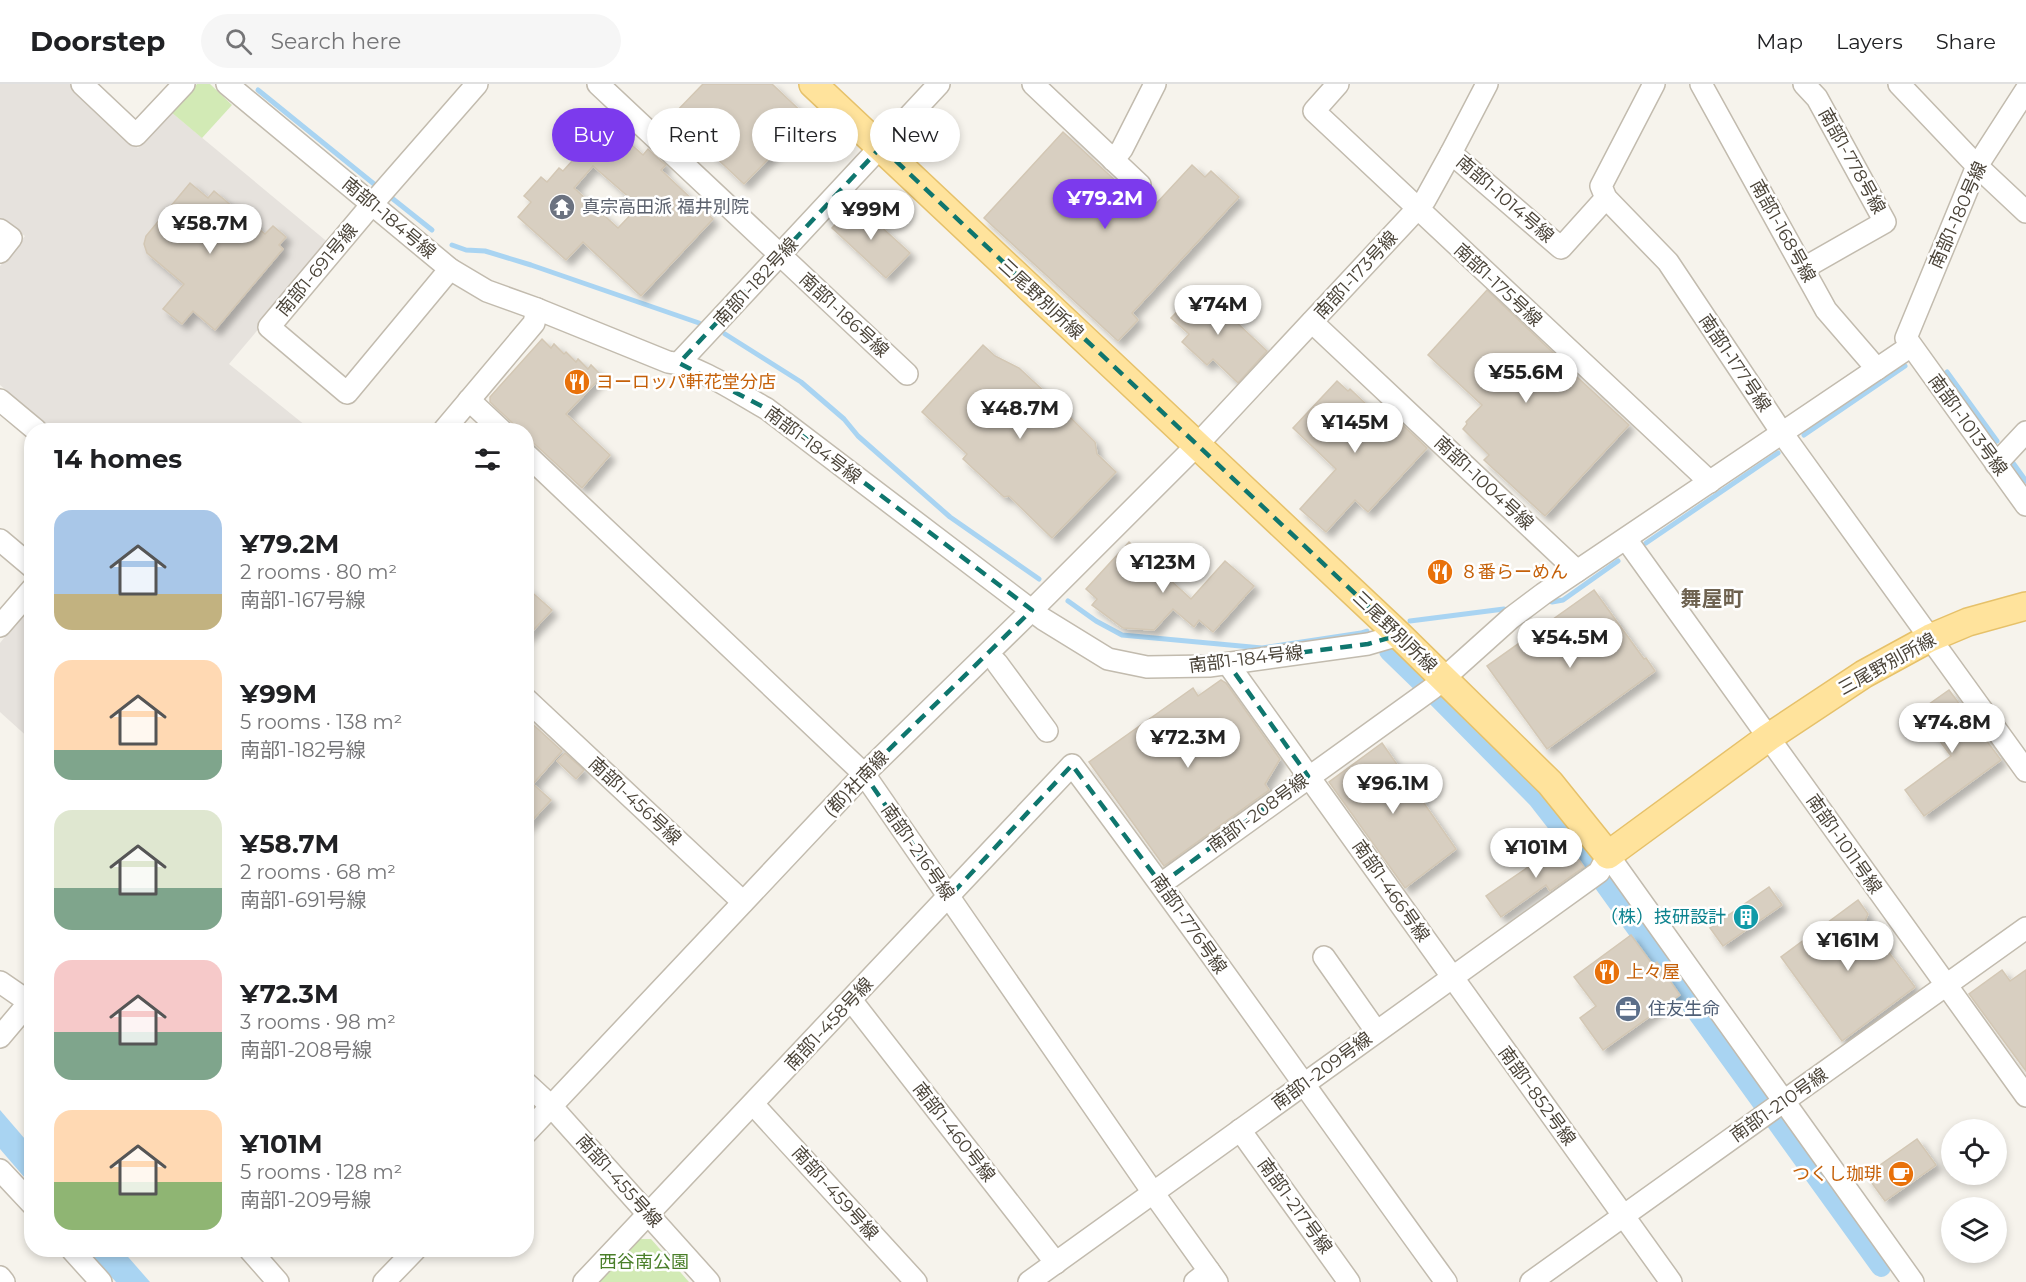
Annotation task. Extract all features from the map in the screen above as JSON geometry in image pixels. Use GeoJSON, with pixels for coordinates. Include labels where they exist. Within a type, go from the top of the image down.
{"type":"FeatureCollection","features":[{"type":"Feature","properties":{"kind":"main road","name":"三尾野別所線"},"geometry":{"type":"LineString","coordinates":[[813,84],[870,137]]}},
{"type":"Feature","properties":{"kind":"main road","name":"三尾野別所線"},"geometry":{"type":"LineString","coordinates":[[897,162],[1399,635],[1550,783],[1608,855],[1768,737],[1864,674],[1930,638],[1968,622],[2026,606]]}},
{"type":"Feature","properties":{"kind":"street"},"geometry":{"type":"LineString","coordinates":[[82,84],[136,135],[184,84]]}},
{"type":"Feature","properties":{"kind":"street"},"geometry":{"type":"LineString","coordinates":[[373,203],[477,84]]}},
{"type":"Feature","properties":{"kind":"street","name":"南部1-182号線"},"geometry":{"type":"LineString","coordinates":[[917,108],[939,84]]}},
{"type":"Feature","properties":{"kind":"street"},"geometry":{"type":"LineString","coordinates":[[1033,84],[1140,184]]}},
{"type":"Feature","properties":{"kind":"street"},"geometry":{"type":"LineString","coordinates":[[1113,160],[1122,149],[1155,84]]}},
{"type":"Feature","properties":{"kind":"street","name":"南部1-175号線"},"geometry":{"type":"LineString","coordinates":[[1338,84],[1314,111],[1710,482]]}},
{"type":"Feature","properties":{"kind":"street","name":"南部1-173号線"},"geometry":{"type":"LineString","coordinates":[[1196,446],[1425,200],[1487,84]]}},
{"type":"Feature","properties":{"kind":"street"},"geometry":{"type":"LineString","coordinates":[[1606,198],[1601,186],[1654,84]]}},
{"type":"Feature","properties":{"kind":"street","name":"南部1-168号線"},"geometry":{"type":"LineString","coordinates":[[1701,84],[1826,310],[1877,369]]}},
{"type":"Feature","properties":{"kind":"street","name":"南部1-778号線"},"geometry":{"type":"LineString","coordinates":[[1804,84],[1817,98],[1886,222],[1804,268]]}},
{"type":"Feature","properties":{"kind":"street"},"geometry":{"type":"LineString","coordinates":[[1899,84],[1977,166],[2026,212]]}},
{"type":"Feature","properties":{"kind":"street","name":"南部1-186号線"},"geometry":{"type":"LineString","coordinates":[[600,85],[907,374]]}},
{"type":"Feature","properties":{"kind":"street","name":"南部1-184号線"},"geometry":{"type":"LineString","coordinates":[[238,88],[450,269],[487,291],[668,362],[679,363],[725,385],[766,409],[1032,610],[1076,641],[1108,659],[1147,667],[1228,664],[1368,644],[1399,635]]}},
{"type":"Feature","properties":{"kind":"street","name":"南部1-180号線"},"geometry":{"type":"LineString","coordinates":[[1911,346],[1906,338],[1977,166],[2026,90]]}},
{"type":"Feature","properties":{"kind":"street","name":"南部1-1014号線"},"geometry":{"type":"LineString","coordinates":[[1451,153],[1562,248],[1606,198]]}},
{"type":"Feature","properties":{"kind":"street","name":"南部1-182号線"},"geometry":{"type":"LineString","coordinates":[[679,363],[870,159]]}},
{"type":"Feature","properties":{"kind":"street","name":"南部1-177号線"},"geometry":{"type":"LineString","coordinates":[[1606,198],[1668,262],[1782,433],[2026,771]]}},
{"type":"Feature","properties":{"kind":"street","name":"南部1-691号線"},"geometry":{"type":"LineString","coordinates":[[373,203],[269,327],[347,393],[450,269]]}},
{"type":"Feature","properties":{"kind":"street"},"geometry":{"type":"LineString","coordinates":[[0,230],[11,238],[0,252]]}},
{"type":"Feature","properties":{"kind":"street"},"geometry":{"type":"LineString","coordinates":[[450,423],[534,323],[537,309]]}},
{"type":"Feature","properties":{"kind":"street","name":"南部1-1004号線"},"geometry":{"type":"LineString","coordinates":[[1312,321],[1577,571]]}},
{"type":"Feature","properties":{"kind":"street","name":"南部1-208号線"},"geometry":{"type":"LineString","coordinates":[[1161,884],[1444,679],[1511,618],[1911,346]]}},
{"type":"Feature","properties":{"kind":"street","name":"南部1-1013号線"},"geometry":{"type":"LineString","coordinates":[[1911,346],[2026,505]]}},
{"type":"Feature","properties":{"kind":"street"},"geometry":{"type":"LineString","coordinates":[[0,400],[28,423]]}},
{"type":"Feature","properties":{"kind":"street"},"geometry":{"type":"LineString","coordinates":[[469,400],[494,423]]}},
{"type":"Feature","properties":{"kind":"street"},"geometry":{"type":"LineString","coordinates":[[1996,464],[2026,432]]}},
{"type":"Feature","properties":{"kind":"street","name":"(都)社南線"},"geometry":{"type":"LineString","coordinates":[[534,1124],[864,774],[1196,446]]}},
{"type":"Feature","properties":{"kind":"street","name":"南部1-216号線"},"geometry":{"type":"LineString","coordinates":[[534,462],[864,774],[1154,1194],[1207,1278]]}},
{"type":"Feature","properties":{"kind":"street","name":"南部1-1011号線"},"geometry":{"type":"LineString","coordinates":[[1626,539],[2026,1096]]}},
{"type":"Feature","properties":{"kind":"street"},"geometry":{"type":"LineString","coordinates":[[0,540],[24,560]]}},
{"type":"Feature","properties":{"kind":"street"},"geometry":{"type":"LineString","coordinates":[[0,626],[24,598]]}},
{"type":"Feature","properties":{"kind":"street"},"geometry":{"type":"LineString","coordinates":[[997,663],[1047,731]]}},
{"type":"Feature","properties":{"kind":"street","name":"南部1-466号線"},"geometry":{"type":"LineString","coordinates":[[1228,664],[1452,977]]}},
{"type":"Feature","properties":{"kind":"street","name":"南部1-456号線"},"geometry":{"type":"LineString","coordinates":[[534,706],[743,902]]}},
{"type":"Feature","properties":{"kind":"street","name":"南部1-776号線"},"geometry":{"type":"LineString","coordinates":[[1072,765],[1161,884],[1446,1282]]}},
{"type":"Feature","properties":{"kind":"street","name":"南部1-458号線"},"geometry":{"type":"LineString","coordinates":[[584,1282],[1072,765]]}},
{"type":"Feature","properties":{"kind":"street"},"geometry":{"type":"LineString","coordinates":[[1608,855],[1913,1282]]}},
{"type":"Feature","properties":{"kind":"street","name":"南部1-209号線"},"geometry":{"type":"LineString","coordinates":[[1029,1282],[1599,872],[1608,855]]}},
{"type":"Feature","properties":{"kind":"street","name":"南部1-210号線"},"geometry":{"type":"LineString","coordinates":[[1531,1282],[2026,928]]}},
{"type":"Feature","properties":{"kind":"street"},"geometry":{"type":"LineString","coordinates":[[1324,957],[1376,1031]]}},
{"type":"Feature","properties":{"kind":"street","name":"南部1-852号線"},"geometry":{"type":"LineString","coordinates":[[1452,977],[1671,1282]]}},
{"type":"Feature","properties":{"kind":"street"},"geometry":{"type":"LineString","coordinates":[[0,982],[24,997]]}},
{"type":"Feature","properties":{"kind":"street","name":"南部1-460号線"},"geometry":{"type":"LineString","coordinates":[[851,1000],[1056,1263]]}},
{"type":"Feature","properties":{"kind":"street"},"geometry":{"type":"LineString","coordinates":[[0,1037],[24,1009]]}},
{"type":"Feature","properties":{"kind":"street","name":"南部1-455号線"},"geometry":{"type":"LineString","coordinates":[[534,1090],[551,1106],[709,1282]]}},
{"type":"Feature","properties":{"kind":"street","name":"南部1-459号線"},"geometry":{"type":"LineString","coordinates":[[753,1104],[916,1282]]}},
{"type":"Feature","properties":{"kind":"street","name":"南部1-217号線"},"geometry":{"type":"LineString","coordinates":[[1240,1130],[1349,1282]]}},
{"type":"Feature","properties":{"kind":"street"},"geometry":{"type":"LineString","coordinates":[[0,1170],[24,1196]]}},
{"type":"Feature","properties":{"kind":"street"},"geometry":{"type":"LineString","coordinates":[[78,1257],[101,1282]]}},
{"type":"Feature","properties":{"kind":"street"},"geometry":{"type":"LineString","coordinates":[[256,1257],[278,1282]]}},
{"type":"Feature","properties":{"kind":"street"},"geometry":{"type":"LineString","coordinates":[[384,1282],[408,1257]]}},
{"type":"Feature","properties":{"kind":"street"},"geometry":{"type":"LineString","coordinates":[[0,1277],[4,1282]]}},
{"type":"Feature","properties":{"kind":"highlighted area"},"geometry":{"type":"Polygon","coordinates":[[[881,147],[1399,635],[1368,644],[1227,662],[1308,776],[1161,884],[1072,765],[949,897],[864,774],[1032,610],[767,409],[679,363],[881,147]]]}},
{"type":"Feature","properties":{"kind":"shaded area"},"geometry":{"type":"Polygon","coordinates":[[[0,84],[70,84],[138,148],[171,112],[330,244],[229,364],[302,423],[46,423],[0,385],[0,266],[25,236],[0,218],[0,84]]]}},
{"type":"Feature","properties":{"kind":"shaded area"},"geometry":{"type":"Polygon","coordinates":[[[24,614],[24,734],[0,712],[0,643],[24,614]]]}},
{"type":"Feature","properties":{"kind":"green space"},"geometry":{"type":"Polygon","coordinates":[[[197,84],[210,84],[232,105],[202,138],[171,112],[197,84]]]}},
{"type":"Feature","properties":{"kind":"green space","name":"西谷南公園"},"geometry":{"type":"Polygon","coordinates":[[[637,1239],[651,1239],[689,1282],[597,1282],[637,1239]]]}},
{"type":"Feature","properties":{"kind":"water"},"geometry":{"type":"Polygon","coordinates":[[[0,1110],[24,1138],[24,1177],[0,1149],[0,1110]]]}},
{"type":"Feature","properties":{"kind":"water"},"geometry":{"type":"Polygon","coordinates":[[[93,1257],[128,1257],[150,1282],[116,1282],[93,1257]]]}},
{"type":"Feature","properties":{"kind":"building"},"geometry":{"type":"Polygon","coordinates":[[[703,84],[772,84],[797,108],[752,108],[752,162],[765,162],[744,184],[721,162],[740,162],[740,108],[680,108],[703,84]]]}},
{"type":"Feature","properties":{"kind":"building"},"geometry":{"type":"Polygon","coordinates":[[[1063,132],[1132,195],[1142,197],[1153,207],[1192,165],[1205,177],[1211,171],[1239,197],[1132,313],[1138,320],[1118,341],[984,218],[1063,132]]]}},
{"type":"Feature","properties":{"kind":"building"},"geometry":{"type":"Polygon","coordinates":[[[635,148],[643,155],[647,150],[647,162],[663,162],[666,165],[661,170],[713,219],[641,296],[583,242],[566,260],[518,217],[531,202],[524,196],[541,177],[547,182],[559,168],[563,171],[571,162],[635,162],[635,148]],[[593,166],[574,188],[618,228],[639,206],[593,166]]]}},
{"type":"Feature","properties":{"kind":"building"},"geometry":{"type":"Polygon","coordinates":[[[190,183],[208,198],[214,191],[265,234],[273,226],[286,237],[279,245],[283,249],[215,330],[193,311],[182,324],[163,309],[184,284],[147,253],[144,244],[146,236],[190,183]]]}},
{"type":"Feature","properties":{"kind":"building"},"geometry":{"type":"Polygon","coordinates":[[[855,203],[910,253],[886,278],[832,228],[855,203]]]}},
{"type":"Feature","properties":{"kind":"building"},"geometry":{"type":"Polygon","coordinates":[[[1200,288],[1267,351],[1238,383],[1213,359],[1207,365],[1182,342],[1189,334],[1171,318],[1200,288]]]}},
{"type":"Feature","properties":{"kind":"building"},"geometry":{"type":"Polygon","coordinates":[[[1487,290],[1629,425],[1545,516],[1484,460],[1489,455],[1463,429],[1466,422],[1482,405],[1428,355],[1487,290]]]}},
{"type":"Feature","properties":{"kind":"building"},"geometry":{"type":"Polygon","coordinates":[[[542,339],[551,348],[554,344],[576,362],[578,359],[588,369],[591,365],[602,376],[566,414],[610,455],[582,488],[534,443],[534,423],[512,423],[490,402],[490,397],[542,339]]]}},
{"type":"Feature","properties":{"kind":"building"},"geometry":{"type":"Polygon","coordinates":[[[983,345],[995,356],[1019,368],[1046,393],[1095,442],[1097,454],[1116,472],[1052,538],[1009,496],[1004,497],[963,459],[967,454],[922,412],[983,345]]]}},
{"type":"Feature","properties":{"kind":"building"},"geometry":{"type":"Polygon","coordinates":[[[1337,381],[1348,391],[1350,389],[1382,419],[1389,412],[1427,448],[1368,512],[1355,500],[1326,532],[1300,509],[1336,469],[1293,428],[1337,381]]]}},
{"type":"Feature","properties":{"kind":"building"},"geometry":{"type":"Polygon","coordinates":[[[1129,542],[1191,599],[1225,561],[1254,586],[1213,632],[1199,620],[1194,627],[1173,609],[1154,630],[1123,628],[1092,605],[1097,599],[1086,589],[1129,542]]]}},
{"type":"Feature","properties":{"kind":"building"},"geometry":{"type":"Polygon","coordinates":[[[1594,590],[1655,671],[1547,749],[1487,666],[1594,590]]]}},
{"type":"Feature","properties":{"kind":"building"},"geometry":{"type":"Polygon","coordinates":[[[534,594],[552,610],[534,629],[534,594]]]}},
{"type":"Feature","properties":{"kind":"building"},"geometry":{"type":"Polygon","coordinates":[[[1221,680],[1226,683],[1280,759],[1265,784],[1269,790],[1164,866],[1089,762],[1193,688],[1198,696],[1221,680]]]}},
{"type":"Feature","properties":{"kind":"building"},"geometry":{"type":"Polygon","coordinates":[[[1949,690],[2001,760],[1924,816],[1905,790],[1951,756],[1918,712],[1949,690]]]}},
{"type":"Feature","properties":{"kind":"building"},"geometry":{"type":"Polygon","coordinates":[[[534,725],[562,751],[534,783],[534,725]]]}},
{"type":"Feature","properties":{"kind":"building"},"geometry":{"type":"Polygon","coordinates":[[[1382,743],[1456,849],[1405,888],[1329,782],[1382,743]]]}},
{"type":"Feature","properties":{"kind":"building"},"geometry":{"type":"Polygon","coordinates":[[[565,753],[584,770],[576,779],[557,761],[565,753]]]}},
{"type":"Feature","properties":{"kind":"building"},"geometry":{"type":"Polygon","coordinates":[[[534,785],[551,800],[534,818],[534,785]]]}},
{"type":"Feature","properties":{"kind":"building"},"geometry":{"type":"Polygon","coordinates":[[[1566,841],[1584,867],[1550,891],[1546,885],[1501,917],[1486,896],[1566,841]]]}},
{"type":"Feature","properties":{"kind":"building","name":"（株）技研設計"},"geometry":{"type":"Polygon","coordinates":[[[1769,887],[1782,905],[1723,946],[1710,928],[1769,887]]]}},
{"type":"Feature","properties":{"kind":"building"},"geometry":{"type":"Polygon","coordinates":[[[1858,900],[1868,914],[1865,921],[1915,987],[1842,1041],[1781,957],[1858,900]]]}},
{"type":"Feature","properties":{"kind":"building"},"geometry":{"type":"Polygon","coordinates":[[[1631,935],[1653,965],[1657,962],[1680,995],[1603,1050],[1580,1018],[1596,1006],[1574,977],[1631,935]]]}},
{"type":"Feature","properties":{"kind":"building"},"geometry":{"type":"Polygon","coordinates":[[[2002,970],[2010,981],[2026,970],[2026,1071],[1969,994],[2002,970]]]}},
{"type":"Feature","properties":{"kind":"building"},"geometry":{"type":"Polygon","coordinates":[[[1917,1139],[1936,1165],[1885,1201],[1866,1175],[1917,1139]]]}},
{"type":"Feature","properties":{"kind":"waterway"},"geometry":{"type":"LineString","coordinates":[[258,90],[374,184]]}},
{"type":"Feature","properties":{"kind":"waterway"},"geometry":{"type":"LineString","coordinates":[[393,199],[432,230]]}},
{"type":"Feature","properties":{"kind":"waterway"},"geometry":{"type":"LineString","coordinates":[[452,245],[466,250],[485,251],[531,265],[699,323]]}},
{"type":"Feature","properties":{"kind":"waterway"},"geometry":{"type":"LineString","coordinates":[[725,334],[801,382],[950,517],[1039,579]]}},
{"type":"Feature","properties":{"kind":"waterway"},"geometry":{"type":"LineString","coordinates":[[1804,435],[1905,366]]}},
{"type":"Feature","properties":{"kind":"waterway"},"geometry":{"type":"LineString","coordinates":[[1947,372],[1997,441]]}},
{"type":"Feature","properties":{"kind":"waterway"},"geometry":{"type":"LineString","coordinates":[[1646,543],[1778,453]]}},
{"type":"Feature","properties":{"kind":"waterway"},"geometry":{"type":"LineString","coordinates":[[2013,463],[2026,481]]}},
{"type":"Feature","properties":{"kind":"waterway"},"geometry":{"type":"LineString","coordinates":[[1552,602],[1563,600],[1618,561]]}},
{"type":"Feature","properties":{"kind":"waterway"},"geometry":{"type":"LineString","coordinates":[[1068,601],[1096,621],[1122,635],[1262,648],[1367,631]]}},
{"type":"Feature","properties":{"kind":"waterway"},"geometry":{"type":"LineString","coordinates":[[1410,621],[1504,609]]}},
{"type":"Feature","properties":{"kind":"waterway"},"geometry":{"type":"LineString","coordinates":[[1389,651],[1423,684]]}},
{"type":"Feature","properties":{"kind":"waterway"},"geometry":{"type":"LineString","coordinates":[[1437,697],[1538,799],[1591,867]]}},
{"type":"Feature","properties":{"kind":"waterway"},"geometry":{"type":"LineString","coordinates":[[1603,882],[1763,1104]]}},
{"type":"Feature","properties":{"kind":"waterway"},"geometry":{"type":"LineString","coordinates":[[1775,1120],[1881,1267]]}},
{"type":"Feature","properties":{"kind":"place","name":"真宗高田派 福井別院"},"geometry":{"type":"Point","coordinates":[562,207]}},
{"type":"Feature","properties":{"kind":"place","name":"ヨーロッパ軒花堂分店"},"geometry":{"type":"Point","coordinates":[577,382]}},
{"type":"Feature","properties":{"kind":"place","name":"８番らーめん"},"geometry":{"type":"Point","coordinates":[1440,572]}},
{"type":"Feature","properties":{"kind":"place","name":"（株）技研設計"},"geometry":{"type":"Point","coordinates":[1746,917]}},
{"type":"Feature","properties":{"kind":"place","name":"上々屋"},"geometry":{"type":"Point","coordinates":[1607,972]}},
{"type":"Feature","properties":{"kind":"place","name":"住友生命"},"geometry":{"type":"Point","coordinates":[1628,1009]}},
{"type":"Feature","properties":{"kind":"place","name":"つくし珈琲"},"geometry":{"type":"Point","coordinates":[1901,1174]}},
{"type":"Feature","properties":{"kind":"district","name":"舞屋町"},"geometry":{"type":"Point","coordinates":[1712,599]}}]}
